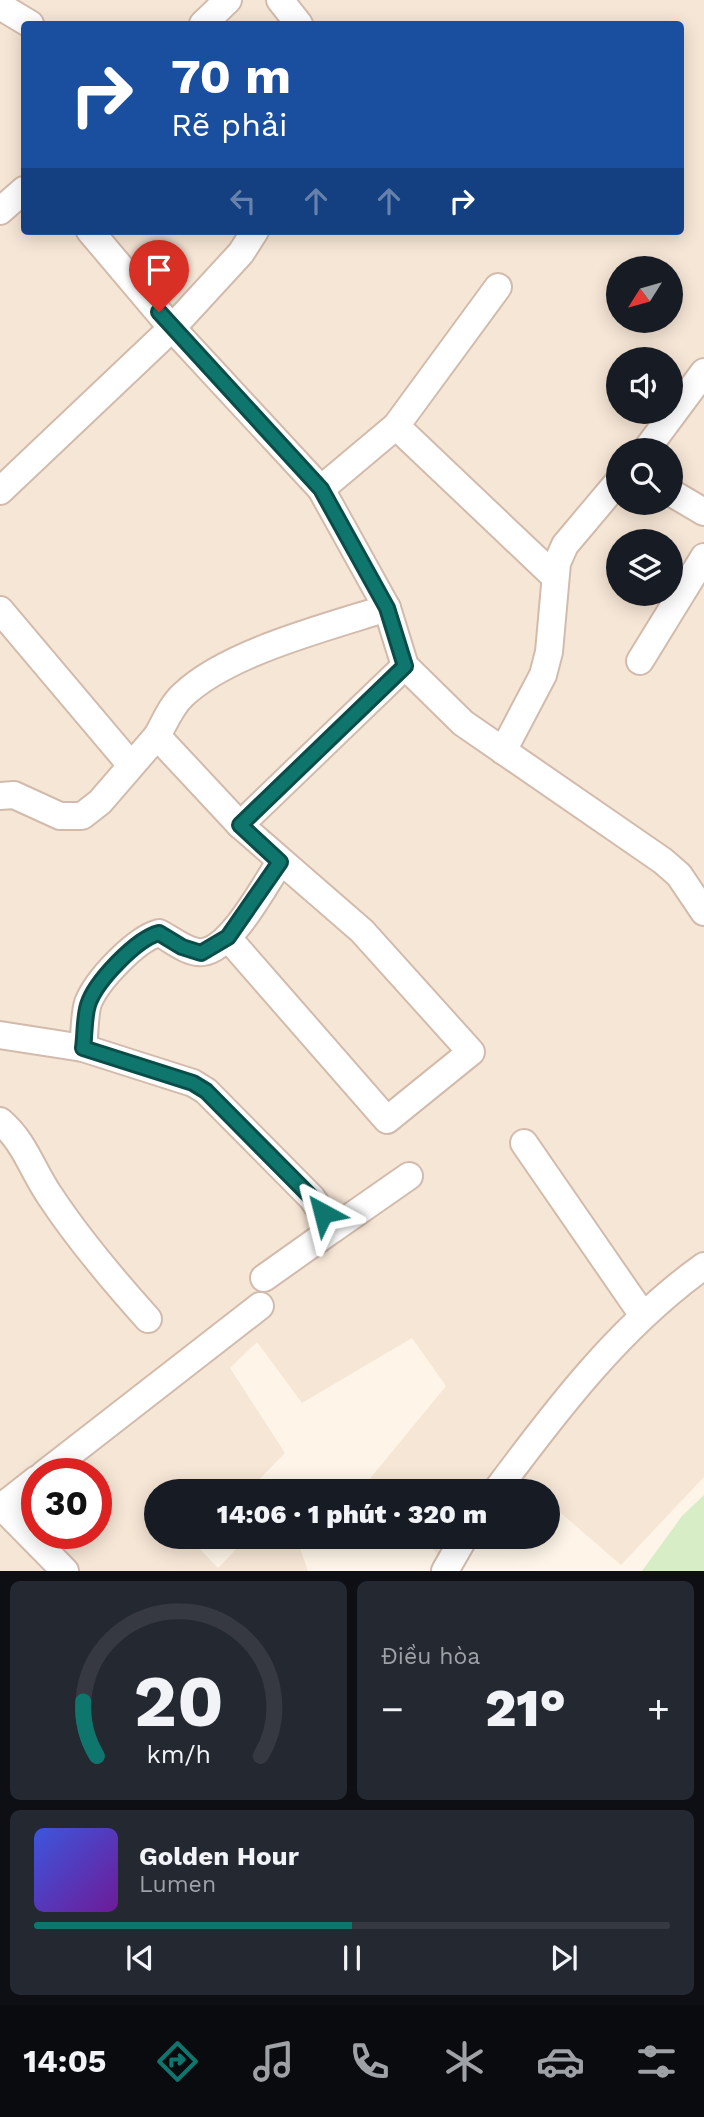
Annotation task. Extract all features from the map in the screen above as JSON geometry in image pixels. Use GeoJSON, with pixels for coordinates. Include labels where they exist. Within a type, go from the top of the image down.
{"type":"FeatureCollection","features":[{"type":"Feature","properties":{"kind":"street"},"geometry":{"type":"LineString","coordinates":[[206,21],[229,0]]}},
{"type":"Feature","properties":{"kind":"street"},"geometry":{"type":"LineString","coordinates":[[280,0],[297,21]]}},
{"type":"Feature","properties":{"kind":"street"},"geometry":{"type":"LineString","coordinates":[[0,6],[25,21]]}},
{"type":"Feature","properties":{"kind":"street"},"geometry":{"type":"LineString","coordinates":[[0,211],[21,193]]}},
{"type":"Feature","properties":{"kind":"street"},"geometry":{"type":"LineString","coordinates":[[93,235],[172,328],[321,489],[387,608],[405,666],[463,723],[663,861],[679,875],[704,912]]}},
{"type":"Feature","properties":{"kind":"street"},"geometry":{"type":"LineString","coordinates":[[0,491],[172,328],[241,253],[252,235]]}},
{"type":"Feature","properties":{"kind":"street"},"geometry":{"type":"LineString","coordinates":[[321,489],[396,426],[498,287]]}},
{"type":"Feature","properties":{"kind":"street"},"geometry":{"type":"LineString","coordinates":[[655,438],[704,372]]}},
{"type":"Feature","properties":{"kind":"street"},"geometry":{"type":"LineString","coordinates":[[396,426],[554,576]]}},
{"type":"Feature","properties":{"kind":"street"},"geometry":{"type":"LineString","coordinates":[[503,751],[543,675],[549,652],[554,576],[565,545],[606,496]]}},
{"type":"Feature","properties":{"kind":"street"},"geometry":{"type":"LineString","coordinates":[[683,500],[704,512]]}},
{"type":"Feature","properties":{"kind":"street"},"geometry":{"type":"LineString","coordinates":[[640,661],[704,556]]}},
{"type":"Feature","properties":{"kind":"street"},"geometry":{"type":"LineString","coordinates":[[0,796],[14,795],[60,816],[82,816],[100,802],[130,764],[157,736],[182,696],[214,673],[315,631],[387,608]]}},
{"type":"Feature","properties":{"kind":"street"},"geometry":{"type":"LineString","coordinates":[[0,610],[130,764]]}},
{"type":"Feature","properties":{"kind":"street"},"geometry":{"type":"LineString","coordinates":[[240,825],[405,666]]}},
{"type":"Feature","properties":{"kind":"street"},"geometry":{"type":"LineString","coordinates":[[157,736],[240,825],[362,931],[471,1052],[387,1120],[228,937]]}},
{"type":"Feature","properties":{"kind":"street"},"geometry":{"type":"LineString","coordinates":[[83,1048],[88,1004],[100,984],[147,936],[159,933],[182,947],[201,953],[228,937],[280,862]]}},
{"type":"Feature","properties":{"kind":"street"},"geometry":{"type":"LineString","coordinates":[[0,1035],[83,1048],[193,1083],[206,1091],[312,1198],[333,1229]]}},
{"type":"Feature","properties":{"kind":"street"},"geometry":{"type":"LineString","coordinates":[[0,1121],[24,1145],[37,1176],[58,1209],[148,1319]]}},
{"type":"Feature","properties":{"kind":"street"},"geometry":{"type":"LineString","coordinates":[[524,1143],[642,1314]]}},
{"type":"Feature","properties":{"kind":"street"},"geometry":{"type":"LineString","coordinates":[[264,1278],[409,1176]]}},
{"type":"Feature","properties":{"kind":"street"},"geometry":{"type":"LineString","coordinates":[[505,1479],[547,1422],[642,1314],[704,1266]]}},
{"type":"Feature","properties":{"kind":"street"},"geometry":{"type":"LineString","coordinates":[[65,1458],[260,1306]]}},
{"type":"Feature","properties":{"kind":"street"},"geometry":{"type":"LineString","coordinates":[[21,1491],[1,1507],[65,1571]]}},
{"type":"Feature","properties":{"kind":"street"},"geometry":{"type":"LineString","coordinates":[[445,1571],[458,1549]]}},
{"type":"Feature","properties":{"kind":"shaded area"},"geometry":{"type":"Polygon","coordinates":[[[0,0],[704,0],[704,1477],[621,1565],[560,1512],[560,1479],[370,1479],[446,1386],[412,1338],[302,1403],[257,1342],[230,1368],[285,1453],[260,1479],[144,1479],[144,1549],[200,1549],[218,1568],[236,1549],[300,1549],[308,1571],[0,1571],[0,0]]]}},
{"type":"Feature","properties":{"kind":"shaded area"},"geometry":{"type":"Polygon","coordinates":[[[433,1549],[468,1549],[451,1568],[433,1549]]]}},
{"type":"Feature","properties":{"kind":"green space"},"geometry":{"type":"Polygon","coordinates":[[[704,1495],[704,1571],[642,1571],[682,1516],[704,1495]]]}},
{"type":"Feature","properties":{"kind":"route"},"geometry":{"type":"LineString","coordinates":[[159,312],[321,489],[387,608],[405,666],[240,825],[280,862],[228,937],[214,948],[201,953],[182,947],[159,933],[147,936],[125,955],[100,984],[88,1004],[83,1048],[193,1083],[206,1091],[290,1174],[323,1213]]}}]}
